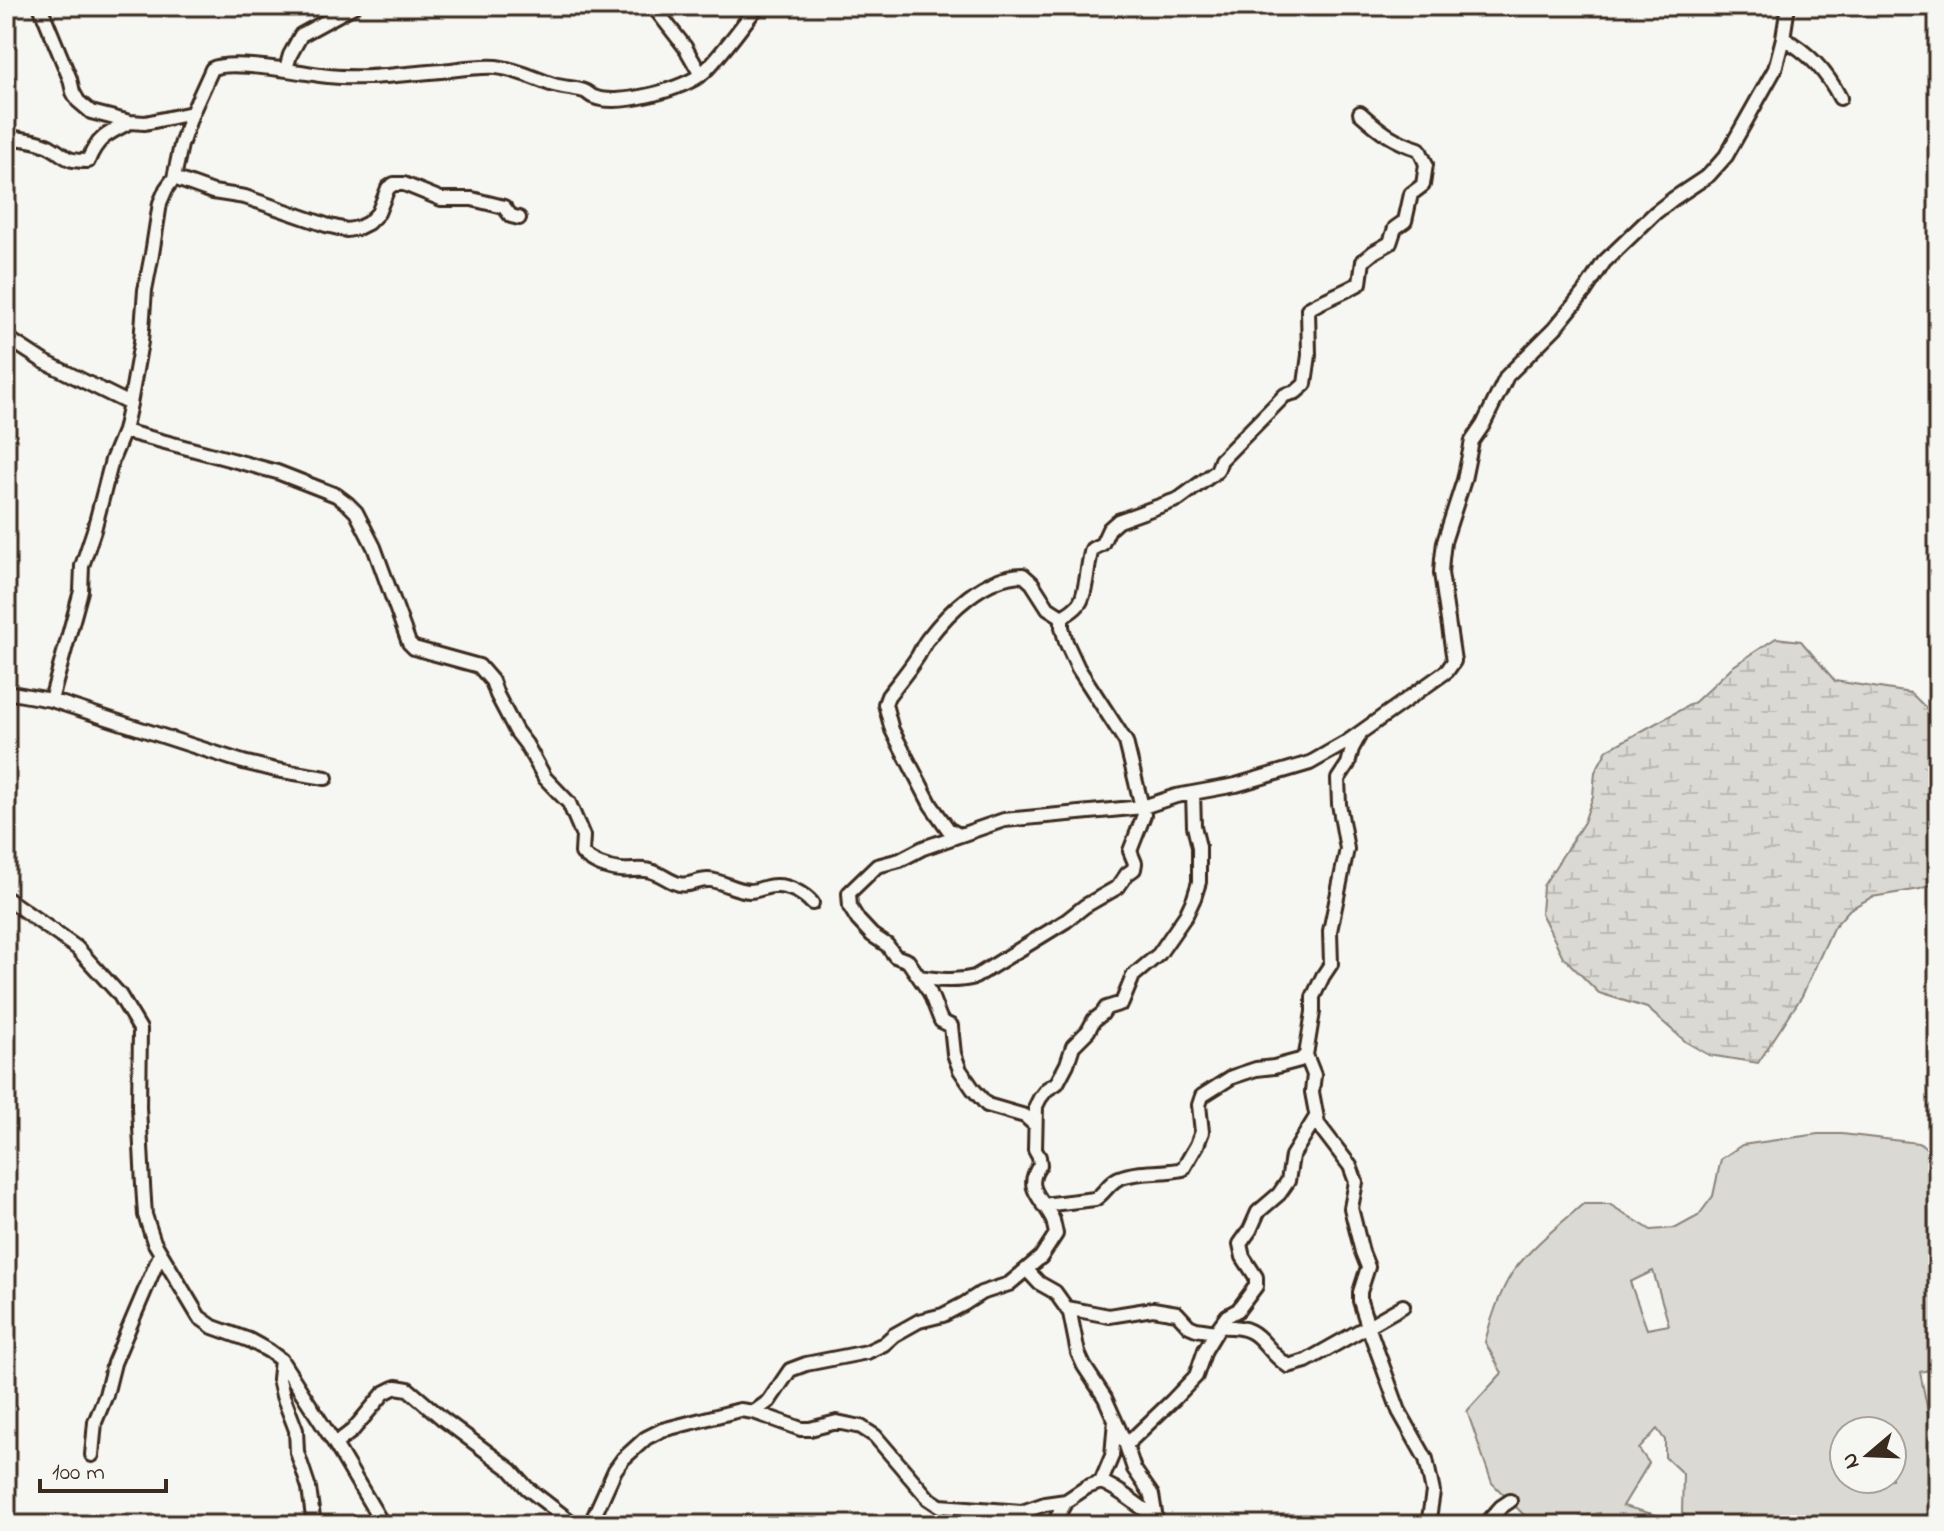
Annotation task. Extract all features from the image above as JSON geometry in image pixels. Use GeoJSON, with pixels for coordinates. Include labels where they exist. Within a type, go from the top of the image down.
{"type":"FeatureCollection","features":[{"type":"Feature","properties":{"kind":"street"},"geometry":{"type":"LineString","coordinates":[[40,6],[78,101],[91,112],[145,123],[192,113]]}},
{"type":"Feature","properties":{"kind":"street"},"geometry":{"type":"LineString","coordinates":[[286,69],[301,35],[354,6]]}},
{"type":"Feature","properties":{"kind":"street"},"geometry":{"type":"LineString","coordinates":[[653,6],[685,47],[701,75]]}},
{"type":"Feature","properties":{"kind":"street"},"geometry":{"type":"LineString","coordinates":[[51,700],[81,591],[82,566],[130,404],[160,203],[174,178],[181,145],[209,72],[216,66],[374,78],[494,67],[512,69],[554,85],[585,91],[592,97],[625,100],[644,97],[701,75],[758,6]]}},
{"type":"Feature","properties":{"kind":"street"},"geometry":{"type":"LineString","coordinates":[[1035,1125],[1025,1116],[987,1105],[973,1089],[954,1054],[951,1026],[941,1021],[936,1006],[908,961],[895,956],[858,920],[850,907],[849,893],[877,866],[1004,820],[1143,807],[1236,785],[1310,763],[1347,742],[1447,671],[1454,661],[1441,573],[1444,542],[1464,480],[1472,441],[1507,376],[1555,328],[1604,262],[1673,199],[1718,167],[1726,156],[1775,69],[1788,6]]}},
{"type":"Feature","properties":{"kind":"street"},"geometry":{"type":"LineString","coordinates":[[1783,38],[1797,46],[1824,71],[1840,98]]}},
{"type":"Feature","properties":{"kind":"street"},"geometry":{"type":"LineString","coordinates":[[1062,617],[1081,603],[1092,549],[1102,544],[1109,529],[1118,521],[1179,499],[1217,471],[1221,460],[1285,395],[1296,392],[1305,384],[1309,355],[1308,309],[1360,283],[1363,261],[1390,243],[1395,228],[1405,221],[1411,194],[1423,185],[1426,164],[1419,149],[1399,143],[1382,133],[1360,113]]}},
{"type":"Feature","properties":{"kind":"street"},"geometry":{"type":"LineString","coordinates":[[6,137],[50,146],[65,159],[88,161],[95,144],[130,122]]}},
{"type":"Feature","properties":{"kind":"street"},"geometry":{"type":"LineString","coordinates":[[174,178],[347,230],[368,223],[378,213],[388,188],[394,184],[404,184],[441,199],[472,199],[504,207],[511,216],[519,218]]}},
{"type":"Feature","properties":{"kind":"street"},"geometry":{"type":"LineString","coordinates":[[6,337],[43,361],[130,404]]}},
{"type":"Feature","properties":{"kind":"street"},"geometry":{"type":"LineString","coordinates":[[124,431],[277,472],[336,495],[348,504],[356,512],[374,547],[409,643],[414,648],[479,666],[492,681],[516,731],[545,778],[569,803],[583,836],[582,853],[586,858],[606,867],[657,872],[676,884],[688,885],[709,880],[750,891],[775,886],[787,888],[804,894],[812,903]]}},
{"type":"Feature","properties":{"kind":"street"},"geometry":{"type":"LineString","coordinates":[[959,835],[948,829],[931,805],[892,730],[885,704],[888,696],[923,644],[942,622],[981,588],[1023,575],[1048,608],[1062,617]]}},
{"type":"Feature","properties":{"kind":"street"},"geometry":{"type":"LineString","coordinates":[[919,977],[942,981],[975,977],[1118,887],[1134,869],[1130,851],[1144,815],[1126,742],[1078,668],[1066,642],[1062,617]]}},
{"type":"Feature","properties":{"kind":"street"},"geometry":{"type":"LineString","coordinates":[[6,692],[51,700],[243,762],[326,778]]}},
{"type":"Feature","properties":{"kind":"street"},"geometry":{"type":"LineString","coordinates":[[1363,730],[1338,779],[1347,849],[1330,931],[1331,964],[1313,997],[1306,1055],[1314,1075],[1312,1092],[1318,1124],[1350,1166],[1356,1182],[1351,1208],[1368,1267],[1360,1301],[1399,1411],[1426,1459],[1433,1492],[1428,1525]]}},
{"type":"Feature","properties":{"kind":"street"},"geometry":{"type":"LineString","coordinates":[[754,1412],[769,1401],[790,1370],[867,1352],[919,1321],[943,1315],[981,1293],[1009,1284],[1041,1257],[1056,1234],[1053,1220],[1034,1188],[1034,1174],[1040,1165],[1035,1150],[1036,1106],[1047,1089],[1057,1083],[1073,1046],[1106,1008],[1122,1003],[1133,976],[1159,954],[1186,915],[1199,882],[1193,793]]}},
{"type":"Feature","properties":{"kind":"street"},"geometry":{"type":"LineString","coordinates":[[6,898],[77,948],[119,994],[140,1029],[139,1107],[145,1215],[160,1255],[199,1317],[213,1327],[249,1340],[281,1360],[383,1525]]}},
{"type":"Feature","properties":{"kind":"street"},"geometry":{"type":"LineString","coordinates":[[1043,1205],[1095,1199],[1110,1183],[1121,1177],[1183,1169],[1202,1132],[1199,1105],[1202,1096],[1232,1077],[1290,1063],[1306,1055]]}},
{"type":"Feature","properties":{"kind":"street"},"geometry":{"type":"LineString","coordinates":[[1126,1445],[1196,1376],[1205,1350],[1217,1330],[1227,1316],[1238,1310],[1256,1286],[1256,1277],[1243,1257],[1240,1244],[1258,1212],[1279,1194],[1288,1181],[1292,1156],[1316,1117]]}},
{"type":"Feature","properties":{"kind":"street"},"geometry":{"type":"LineString","coordinates":[[92,1455],[95,1422],[114,1363],[160,1255]]}},
{"type":"Feature","properties":{"kind":"street"},"geometry":{"type":"LineString","coordinates":[[1027,1270],[1039,1283],[1055,1292],[1067,1308],[1078,1353],[1105,1398],[1134,1469],[1152,1495],[1156,1520]]}},
{"type":"Feature","properties":{"kind":"street"},"geometry":{"type":"LineString","coordinates":[[1067,1308],[1109,1316],[1153,1309],[1177,1313],[1196,1329],[1238,1327],[1253,1332],[1288,1366],[1306,1361],[1403,1306]]}},
{"type":"Feature","properties":{"kind":"street"},"geometry":{"type":"LineString","coordinates":[[281,1360],[279,1379],[296,1430],[297,1452],[309,1488],[314,1525]]}},
{"type":"Feature","properties":{"kind":"street"},"geometry":{"type":"LineString","coordinates":[[335,1444],[352,1431],[384,1393],[396,1387],[408,1389],[575,1525]]}},
{"type":"Feature","properties":{"kind":"street"},"geometry":{"type":"LineString","coordinates":[[590,1525],[615,1470],[646,1438],[662,1430],[740,1410],[801,1429],[837,1422],[861,1427],[875,1436],[928,1498],[940,1506],[1022,1512]]}},
{"type":"Feature","properties":{"kind":"street"},"geometry":{"type":"LineString","coordinates":[[1101,1482],[1112,1456],[1115,1420]]}},
{"type":"Feature","properties":{"kind":"street"},"geometry":{"type":"LineString","coordinates":[[1007,1525],[1022,1512],[1066,1501],[1101,1482],[1110,1485],[1156,1520]]}},
{"type":"Feature","properties":{"kind":"street"},"geometry":{"type":"LineString","coordinates":[[1053,1525],[1066,1501]]}},
{"type":"Feature","properties":{"kind":"street"},"geometry":{"type":"LineString","coordinates":[[1485,1525],[1510,1501]]}},
{"type":"Feature","properties":{"kind":"green space"},"geometry":{"type":"Polygon","coordinates":[[[1776,638],[1801,641],[1835,681],[1911,693],[1930,712],[1932,762],[1938,777],[1938,882],[1920,889],[1872,897],[1850,909],[1833,928],[1802,996],[1758,1063],[1709,1055],[1686,1042],[1647,1008],[1599,993],[1563,957],[1541,913],[1543,886],[1584,822],[1593,796],[1595,772],[1607,750],[1695,702],[1732,667],[1776,638]]]}},
{"type":"Feature","properties":{"kind":"green space"},"geometry":{"type":"Polygon","coordinates":[[[1818,1134],[1918,1143],[1938,1153],[1938,1368],[1920,1372],[1938,1460],[1938,1525],[1693,1525],[1682,1513],[1683,1474],[1665,1457],[1665,1440],[1657,1429],[1639,1449],[1649,1463],[1623,1506],[1675,1520],[1678,1525],[1602,1525],[1600,1513],[1580,1517],[1581,1525],[1538,1525],[1492,1483],[1467,1411],[1502,1373],[1485,1342],[1496,1307],[1512,1273],[1537,1245],[1583,1204],[1609,1204],[1651,1230],[1676,1228],[1698,1216],[1713,1196],[1721,1159],[1742,1145],[1818,1134]],[[1653,1271],[1630,1282],[1647,1329],[1669,1325],[1653,1271]]]}}]}
